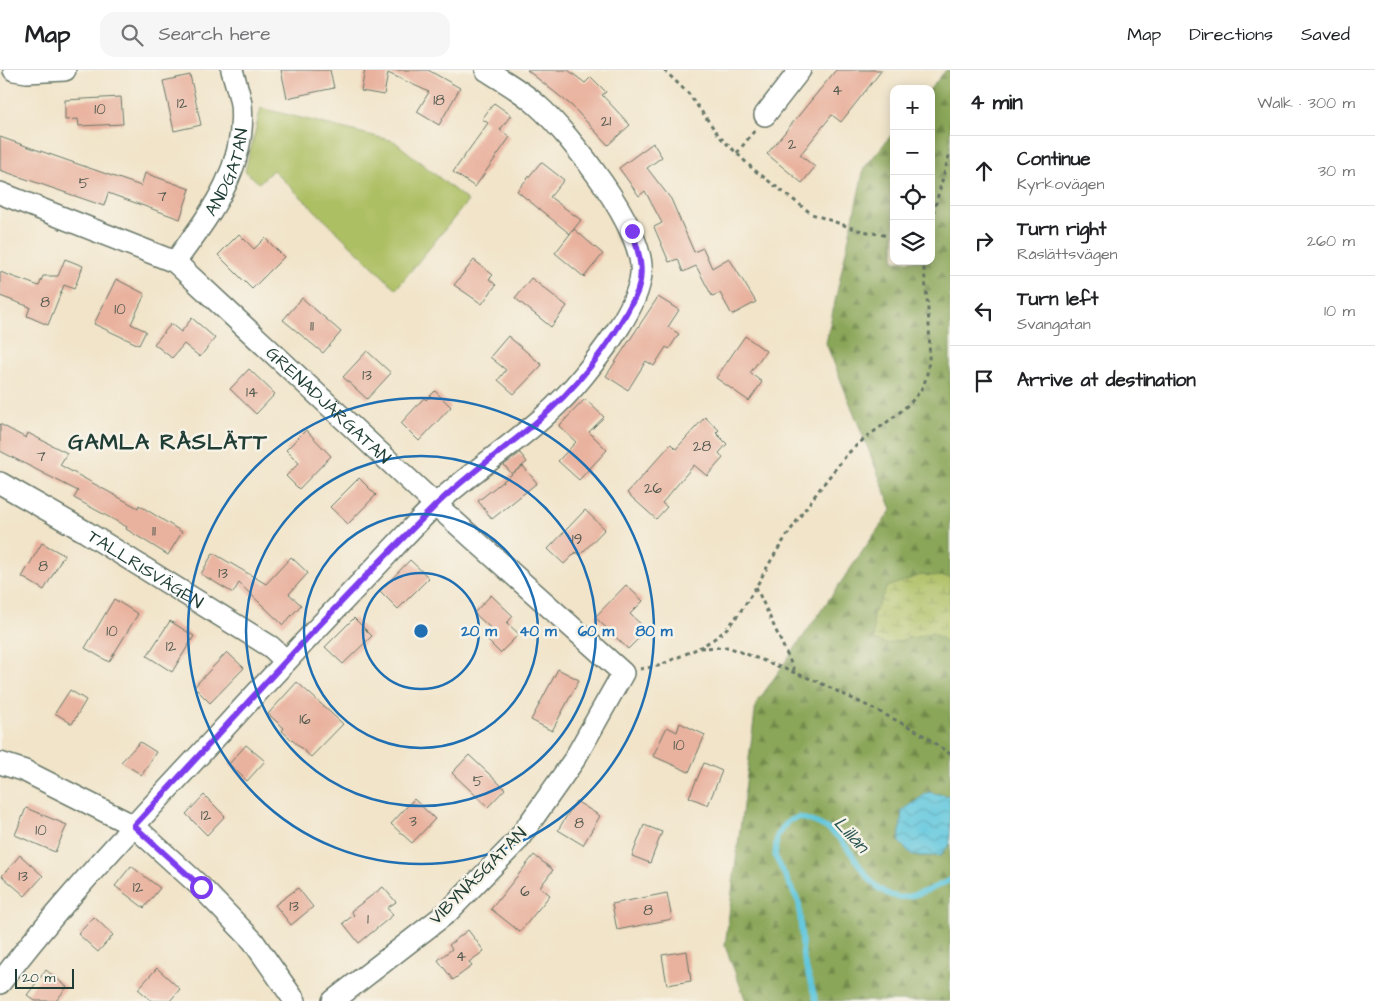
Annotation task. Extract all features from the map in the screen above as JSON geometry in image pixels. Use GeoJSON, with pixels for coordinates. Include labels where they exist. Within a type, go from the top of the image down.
{"type":"FeatureCollection","features":[{"type":"Feature","properties":{"kind":"street"},"geometry":{"type":"LineString","coordinates":[[14,70],[65,70]]}},
{"type":"Feature","properties":{"kind":"street","name":"ANDGATAN"},"geometry":{"type":"LineString","coordinates":[[175,262],[226,188],[236,160],[240,136],[241,103],[232,70]]}},
{"type":"Feature","properties":{"kind":"street"},"geometry":{"type":"LineString","coordinates":[[0,983],[42,928],[286,661],[436,505],[534,424],[583,376],[619,325],[637,294],[642,273],[639,253],[632,231],[573,142],[536,104],[486,70]]}},
{"type":"Feature","properties":{"kind":"street"},"geometry":{"type":"LineString","coordinates":[[765,115],[800,70]]}},
{"type":"Feature","properties":{"kind":"street","name":"GRENADJÄRGATAN"},"geometry":{"type":"LineString","coordinates":[[0,193],[175,262],[436,505],[623,672]]}},
{"type":"Feature","properties":{"kind":"street","name":"TALLRISVÄGEN"},"geometry":{"type":"LineString","coordinates":[[0,483],[86,532],[271,647],[286,661]]}},
{"type":"Feature","properties":{"kind":"street","name":"VIBYNÄSGATAN"},"geometry":{"type":"LineString","coordinates":[[333,1001],[448,912],[517,841],[574,760],[623,672]]}},
{"type":"Feature","properties":{"kind":"street"},"geometry":{"type":"LineString","coordinates":[[0,763],[25,771],[134,826],[201,887],[253,941],[295,1001]]}},
{"type":"Feature","properties":{"kind":"path"},"geometry":{"type":"LineString","coordinates":[[664,70],[688,93],[720,137],[753,169],[812,214],[858,230],[890,236]]}},
{"type":"Feature","properties":{"kind":"path"},"geometry":{"type":"LineString","coordinates":[[737,153],[765,115]]}},
{"type":"Feature","properties":{"kind":"path"},"geometry":{"type":"LineString","coordinates":[[931,220],[950,152]]}},
{"type":"Feature","properties":{"kind":"path"},"geometry":{"type":"LineString","coordinates":[[623,672],[658,666],[699,648],[724,632],[756,587],[792,528],[828,478],[854,447],[907,404],[923,385],[928,360],[923,265]]}},
{"type":"Feature","properties":{"kind":"path"},"geometry":{"type":"LineString","coordinates":[[756,587],[795,672]]}},
{"type":"Feature","properties":{"kind":"path"},"geometry":{"type":"LineString","coordinates":[[699,648],[728,647],[795,672],[917,731],[950,754]]}},
{"type":"Feature","properties":{"kind":"green space"},"geometry":{"type":"Polygon","coordinates":[[[946,70],[950,70],[950,796],[928,792],[913,856],[940,856],[950,844],[950,1001],[746,1001],[725,946],[756,704],[892,509],[826,343],[864,168],[890,137],[890,265],[935,265],[935,85],[933,85],[946,70]]]}},
{"type":"Feature","properties":{"kind":"green space"},"geometry":{"type":"Polygon","coordinates":[[[261,108],[394,141],[468,201],[396,289],[273,170],[259,183],[245,171],[261,108]]]}},
{"type":"Feature","properties":{"kind":"green space"},"geometry":{"type":"Polygon","coordinates":[[[921,575],[950,577],[950,644],[933,633],[886,644],[874,640],[873,615],[887,587],[921,575]]]}},
{"type":"Feature","properties":{"kind":"water"},"geometry":{"type":"Polygon","coordinates":[[[928,792],[950,796],[950,844],[940,856],[913,856],[899,842],[902,811],[928,792]]]}},
{"type":"Feature","properties":{"kind":"building"},"geometry":{"type":"Polygon","coordinates":[[[281,70],[330,70],[334,88],[287,98],[281,70]]]}},
{"type":"Feature","properties":{"kind":"building"},"geometry":{"type":"Polygon","coordinates":[[[365,70],[428,70],[460,88],[439,125],[417,112],[429,92],[388,73],[384,95],[361,91],[365,70]]]}},
{"type":"Feature","properties":{"kind":"building"},"geometry":{"type":"Polygon","coordinates":[[[527,70],[568,70],[585,83],[591,77],[606,92],[602,95],[630,125],[608,145],[572,106],[527,70]]]}},
{"type":"Feature","properties":{"kind":"building"},"geometry":{"type":"Polygon","coordinates":[[[836,70],[882,70],[841,122],[832,115],[800,155],[815,167],[802,183],[767,154],[836,70]]]}},
{"type":"Feature","properties":{"kind":"building"},"geometry":{"type":"Polygon","coordinates":[[[190,75],[201,125],[174,131],[163,81],[190,75]]]}},
{"type":"Feature","properties":{"kind":"building"},"geometry":{"type":"Polygon","coordinates":[[[121,97],[123,124],[79,126],[78,119],[65,120],[65,100],[121,97]]]}},
{"type":"Feature","properties":{"kind":"building"},"geometry":{"type":"Polygon","coordinates":[[[494,103],[511,115],[500,130],[510,137],[475,187],[453,172],[488,123],[482,119],[494,103]]]}},
{"type":"Feature","properties":{"kind":"building"},"geometry":{"type":"Polygon","coordinates":[[[0,137],[141,186],[145,173],[190,189],[180,219],[108,193],[104,206],[0,170],[0,137]]]}},
{"type":"Feature","properties":{"kind":"building"},"geometry":{"type":"Polygon","coordinates":[[[653,143],[662,157],[647,168],[671,199],[694,252],[703,248],[712,268],[729,258],[756,302],[732,315],[720,293],[712,296],[696,266],[683,272],[678,259],[669,262],[654,227],[662,223],[645,191],[639,196],[619,168],[653,143]]]}},
{"type":"Feature","properties":{"kind":"building"},"geometry":{"type":"Polygon","coordinates":[[[541,162],[564,180],[550,197],[581,220],[570,234],[517,191],[541,162]]]}},
{"type":"Feature","properties":{"kind":"building"},"geometry":{"type":"Polygon","coordinates":[[[574,229],[603,254],[584,277],[555,253],[574,229]]]}},
{"type":"Feature","properties":{"kind":"building"},"geometry":{"type":"Polygon","coordinates":[[[239,234],[254,249],[265,238],[284,257],[252,289],[218,255],[239,234]]]}},
{"type":"Feature","properties":{"kind":"building"},"geometry":{"type":"Polygon","coordinates":[[[65,259],[83,266],[74,289],[64,285],[48,325],[27,316],[30,307],[0,296],[0,272],[39,286],[43,276],[58,276],[65,259]]]}},
{"type":"Feature","properties":{"kind":"building"},"geometry":{"type":"Polygon","coordinates":[[[474,260],[493,275],[489,279],[496,285],[482,304],[454,285],[474,260]]]}},
{"type":"Feature","properties":{"kind":"building"},"geometry":{"type":"Polygon","coordinates":[[[531,278],[567,306],[551,327],[515,298],[531,278]]]}},
{"type":"Feature","properties":{"kind":"building"},"geometry":{"type":"Polygon","coordinates":[[[116,279],[145,294],[131,324],[146,331],[139,345],[94,324],[116,279]]]}},
{"type":"Feature","properties":{"kind":"building"},"geometry":{"type":"Polygon","coordinates":[[[658,297],[679,310],[668,327],[679,334],[669,349],[666,347],[654,366],[646,361],[628,390],[606,376],[658,297]]]}},
{"type":"Feature","properties":{"kind":"building"},"geometry":{"type":"Polygon","coordinates":[[[302,298],[341,332],[323,353],[283,320],[302,298]]]}},
{"type":"Feature","properties":{"kind":"building"},"geometry":{"type":"Polygon","coordinates":[[[192,318],[215,338],[200,357],[184,344],[172,358],[154,344],[171,324],[181,332],[192,318]]]}},
{"type":"Feature","properties":{"kind":"building"},"geometry":{"type":"Polygon","coordinates":[[[508,336],[542,365],[514,394],[498,380],[506,370],[490,357],[508,336]]]}},
{"type":"Feature","properties":{"kind":"building"},"geometry":{"type":"Polygon","coordinates":[[[745,336],[766,351],[750,373],[762,382],[749,401],[716,378],[745,336]]]}},
{"type":"Feature","properties":{"kind":"building"},"geometry":{"type":"Polygon","coordinates":[[[367,351],[391,373],[367,399],[343,377],[367,351]]]}},
{"type":"Feature","properties":{"kind":"building"},"geometry":{"type":"Polygon","coordinates":[[[249,369],[275,394],[256,414],[230,389],[249,369]]]}},
{"type":"Feature","properties":{"kind":"building"},"geometry":{"type":"Polygon","coordinates":[[[435,391],[451,407],[419,441],[401,423],[424,398],[426,400],[435,391]]]}},
{"type":"Feature","properties":{"kind":"building"},"geometry":{"type":"Polygon","coordinates":[[[585,399],[604,417],[589,432],[607,450],[579,480],[558,461],[576,442],[559,426],[585,399]]]}},
{"type":"Feature","properties":{"kind":"building"},"geometry":{"type":"Polygon","coordinates":[[[705,417],[719,430],[716,433],[727,444],[719,453],[723,458],[707,476],[694,465],[662,503],[667,507],[656,519],[627,493],[671,444],[676,449],[705,417]]]}},
{"type":"Feature","properties":{"kind":"building"},"geometry":{"type":"Polygon","coordinates":[[[0,424],[26,438],[28,433],[67,453],[60,465],[138,508],[139,505],[182,532],[168,555],[126,529],[127,527],[74,498],[78,491],[0,451],[0,424]]]}},
{"type":"Feature","properties":{"kind":"building"},"geometry":{"type":"Polygon","coordinates":[[[306,430],[331,456],[299,489],[286,476],[299,463],[286,450],[306,430]]]}},
{"type":"Feature","properties":{"kind":"building"},"geometry":{"type":"Polygon","coordinates":[[[520,453],[527,462],[513,473],[523,466],[537,483],[492,519],[478,501],[512,474],[504,465],[520,453]]]}},
{"type":"Feature","properties":{"kind":"building"},"geometry":{"type":"Polygon","coordinates":[[[359,478],[376,495],[348,524],[330,507],[359,478]]]}},
{"type":"Feature","properties":{"kind":"building"},"geometry":{"type":"Polygon","coordinates":[[[585,510],[605,529],[580,555],[576,552],[564,564],[548,549],[585,510]]]}},
{"type":"Feature","properties":{"kind":"building"},"geometry":{"type":"Polygon","coordinates":[[[42,543],[64,555],[44,590],[22,577],[42,543]]]}},
{"type":"Feature","properties":{"kind":"building"},"geometry":{"type":"Polygon","coordinates":[[[213,553],[266,584],[291,557],[308,573],[289,594],[301,605],[283,625],[239,583],[233,593],[201,574],[213,553]]]}},
{"type":"Feature","properties":{"kind":"building"},"geometry":{"type":"Polygon","coordinates":[[[410,560],[429,578],[398,609],[380,591],[410,560]]]}},
{"type":"Feature","properties":{"kind":"building"},"geometry":{"type":"Polygon","coordinates":[[[626,585],[643,601],[630,614],[647,630],[628,649],[595,617],[626,585]]]}},
{"type":"Feature","properties":{"kind":"building"},"geometry":{"type":"Polygon","coordinates":[[[491,595],[513,616],[507,623],[519,634],[500,653],[488,641],[496,633],[474,613],[491,595]]]}},
{"type":"Feature","properties":{"kind":"building"},"geometry":{"type":"Polygon","coordinates":[[[114,599],[138,614],[109,662],[85,648],[114,599]]]}},
{"type":"Feature","properties":{"kind":"building"},"geometry":{"type":"Polygon","coordinates":[[[354,618],[372,636],[343,664],[325,647],[354,618]]]}},
{"type":"Feature","properties":{"kind":"building"},"geometry":{"type":"Polygon","coordinates":[[[170,621],[194,636],[172,672],[147,656],[170,621]]]}},
{"type":"Feature","properties":{"kind":"building"},"geometry":{"type":"Polygon","coordinates":[[[227,652],[244,668],[210,703],[194,687],[227,652]]]}},
{"type":"Feature","properties":{"kind":"building"},"geometry":{"type":"Polygon","coordinates":[[[558,669],[579,680],[552,731],[531,720],[558,669]]]}},
{"type":"Feature","properties":{"kind":"building"},"geometry":{"type":"Polygon","coordinates":[[[297,682],[343,724],[311,757],[282,731],[284,728],[268,714],[297,682]]]}},
{"type":"Feature","properties":{"kind":"building"},"geometry":{"type":"Polygon","coordinates":[[[70,690],[86,700],[72,724],[55,713],[70,690]]]}},
{"type":"Feature","properties":{"kind":"building"},"geometry":{"type":"Polygon","coordinates":[[[680,723],[705,735],[689,772],[653,756],[667,727],[677,732],[680,723]]]}},
{"type":"Feature","properties":{"kind":"building"},"geometry":{"type":"Polygon","coordinates":[[[140,742],[156,752],[142,775],[121,762],[140,742]]]}},
{"type":"Feature","properties":{"kind":"building"},"geometry":{"type":"Polygon","coordinates":[[[246,745],[265,761],[247,781],[229,764],[246,745]]]}},
{"type":"Feature","properties":{"kind":"building"},"geometry":{"type":"Polygon","coordinates":[[[469,755],[505,789],[488,807],[452,773],[469,755]]]}},
{"type":"Feature","properties":{"kind":"building"},"geometry":{"type":"Polygon","coordinates":[[[704,763],[722,771],[708,805],[689,797],[704,763]]]}},
{"type":"Feature","properties":{"kind":"building"},"geometry":{"type":"Polygon","coordinates":[[[204,795],[225,816],[207,835],[186,814],[204,795]]]}},
{"type":"Feature","properties":{"kind":"building"},"geometry":{"type":"Polygon","coordinates":[[[414,799],[435,819],[412,843],[391,824],[414,799]]]}},
{"type":"Feature","properties":{"kind":"building"},"geometry":{"type":"Polygon","coordinates":[[[576,801],[600,816],[583,845],[558,830],[576,801]]]}},
{"type":"Feature","properties":{"kind":"building"},"geometry":{"type":"Polygon","coordinates":[[[26,808],[67,825],[55,852],[15,835],[26,808]]]}},
{"type":"Feature","properties":{"kind":"building"},"geometry":{"type":"Polygon","coordinates":[[[644,825],[662,832],[650,863],[632,856],[644,825]]]}},
{"type":"Feature","properties":{"kind":"building"},"geometry":{"type":"Polygon","coordinates":[[[20,855],[43,876],[25,896],[2,876],[20,855]]]}},
{"type":"Feature","properties":{"kind":"building"},"geometry":{"type":"Polygon","coordinates":[[[534,855],[553,870],[540,887],[550,895],[520,932],[491,909],[534,855]]]}},
{"type":"Feature","properties":{"kind":"building"},"geometry":{"type":"Polygon","coordinates":[[[131,866],[160,888],[144,908],[115,886],[131,866]]]}},
{"type":"Feature","properties":{"kind":"building"},"geometry":{"type":"Polygon","coordinates":[[[383,887],[396,902],[387,908],[393,915],[359,943],[343,923],[354,915],[351,911],[383,887]]]}},
{"type":"Feature","properties":{"kind":"building"},"geometry":{"type":"Polygon","coordinates":[[[298,888],[313,907],[291,925],[275,905],[298,888]]]}},
{"type":"Feature","properties":{"kind":"building"},"geometry":{"type":"Polygon","coordinates":[[[667,893],[672,919],[617,930],[612,904],[667,893]]]}},
{"type":"Feature","properties":{"kind":"building"},"geometry":{"type":"Polygon","coordinates":[[[94,917],[113,935],[98,952],[78,934],[94,917]]]}},
{"type":"Feature","properties":{"kind":"building"},"geometry":{"type":"Polygon","coordinates":[[[468,930],[484,951],[469,962],[472,966],[453,980],[438,960],[452,949],[449,945],[468,930]]]}},
{"type":"Feature","properties":{"kind":"building"},"geometry":{"type":"Polygon","coordinates":[[[687,951],[691,981],[667,985],[662,955],[687,951]]]}},
{"type":"Feature","properties":{"kind":"building"},"geometry":{"type":"Polygon","coordinates":[[[157,968],[180,989],[170,1001],[152,1001],[138,989],[157,968]]]}},
{"type":"Feature","properties":{"kind":"building"},"geometry":{"type":"Polygon","coordinates":[[[46,970],[67,987],[56,1001],[35,1001],[27,995],[46,970]]]}},
{"type":"Feature","properties":{"kind":"waterway","name":"Lillån"},"geometry":{"type":"LineString","coordinates":[[816,1001],[803,957],[799,903],[775,856],[777,836],[788,821],[799,817],[830,830],[846,846],[871,881],[888,894],[898,897],[910,896],[925,892],[950,880]]}},
{"type":"Feature","properties":{"kind":"district","name":"GAMLA RÅSLÄTT"},"geometry":{"type":"Point","coordinates":[168,442]}},
{"type":"Feature","properties":{"kind":"route"},"geometry":{"type":"LineString","coordinates":[[201,887],[134,826],[286,661],[436,505],[560,402],[583,376],[619,325],[637,294],[642,273],[639,253],[632,231]]}}]}
